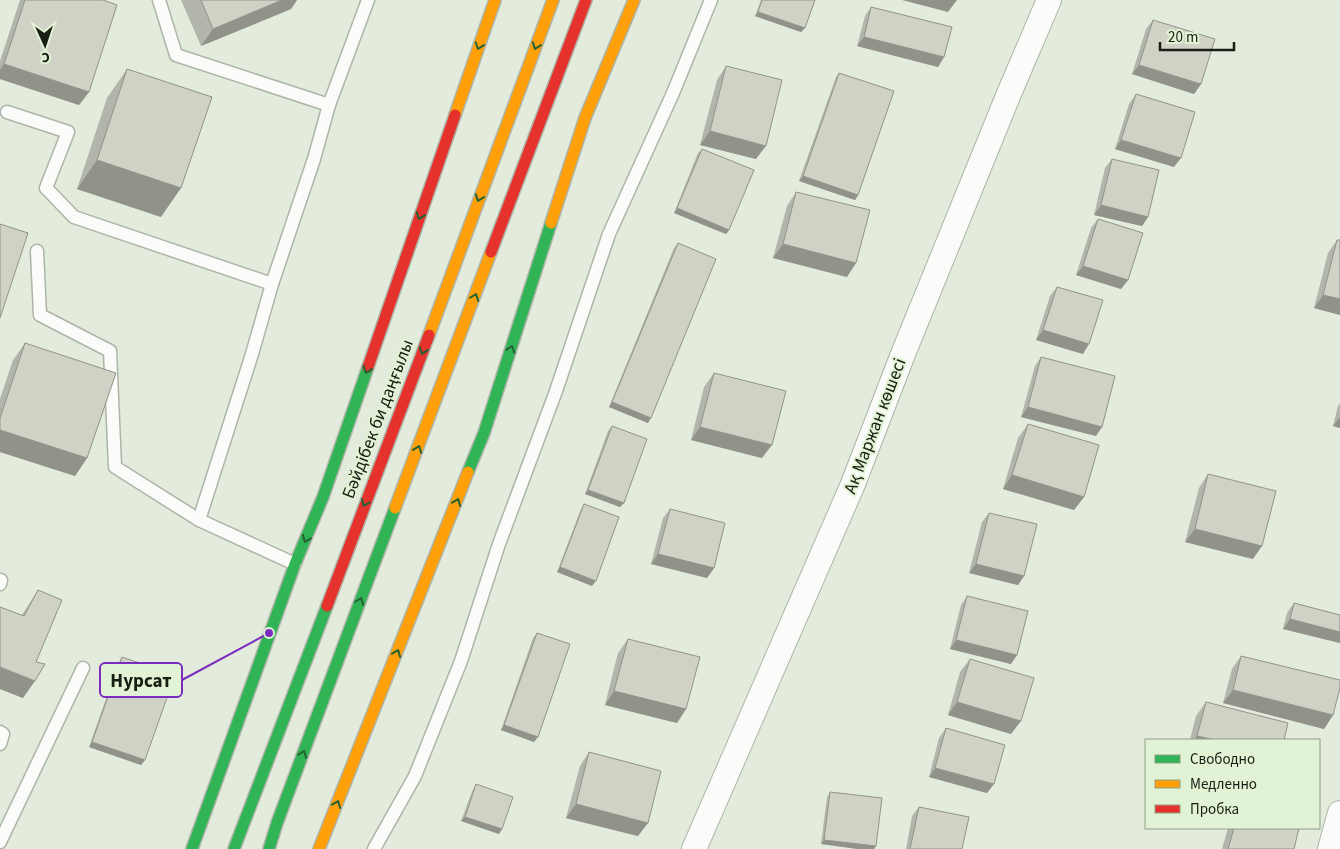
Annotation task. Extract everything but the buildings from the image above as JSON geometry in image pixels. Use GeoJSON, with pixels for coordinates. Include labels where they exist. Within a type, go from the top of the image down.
{"type":"FeatureCollection","features":[{"type":"Feature","properties":{"kind":"main road"},"geometry":{"type":"LineString","coordinates":[[192,849],[295,564],[331,473],[496,0]]}},
{"type":"Feature","properties":{"kind":"main road","name":"Бәйдібек би даңғылы"},"geometry":{"type":"LineString","coordinates":[[234,849],[415,373],[553,0]]}},
{"type":"Feature","properties":{"kind":"main road"},"geometry":{"type":"LineString","coordinates":[[269,849],[277,823],[586,0]]}},
{"type":"Feature","properties":{"kind":"main road"},"geometry":{"type":"LineString","coordinates":[[319,849],[484,432],[585,118],[634,0]]}},
{"type":"Feature","properties":{"kind":"street","name":"Ақ Маржан көшесі"},"geometry":{"type":"LineString","coordinates":[[694,849],[853,484],[910,335],[1008,96],[1050,0]]}},
{"type":"Feature","properties":{"kind":"street"},"geometry":{"type":"LineString","coordinates":[[1330,849],[1340,812]]}},
{"type":"Feature","properties":{"kind":"lane"},"geometry":{"type":"LineString","coordinates":[[159,0],[176,55],[330,105]]}},
{"type":"Feature","properties":{"kind":"lane"},"geometry":{"type":"LineString","coordinates":[[199,520],[330,105],[368,0]]}},
{"type":"Feature","properties":{"kind":"lane"},"geometry":{"type":"LineString","coordinates":[[374,849],[415,776],[461,661],[499,544],[556,391],[609,234],[674,93],[711,0]]}},
{"type":"Feature","properties":{"kind":"lane"},"geometry":{"type":"LineString","coordinates":[[7,112],[68,132],[46,188],[74,217],[272,284]]}},
{"type":"Feature","properties":{"kind":"lane"},"geometry":{"type":"LineString","coordinates":[[37,251],[40,315],[110,351],[115,467],[199,520],[295,564]]}},
{"type":"Feature","properties":{"kind":"lane"},"geometry":{"type":"LineString","coordinates":[[0,842],[83,668]]}},
{"type":"Feature","properties":{"kind":"lane"},"geometry":{"type":"LineString","coordinates":[[0,732],[4,734],[0,744]]}},
{"type":"Feature","properties":{"kind":"traffic: fast"},"geometry":{"type":"LineString","coordinates":[[468,472],[484,433],[551,223]]}},
{"type":"Feature","properties":{"kind":"traffic: fast"},"geometry":{"type":"LineString","coordinates":[[192,849],[295,564],[323,497],[368,367]]}},
{"type":"Feature","properties":{"kind":"traffic: fast"},"geometry":{"type":"LineString","coordinates":[[269,849],[277,823],[395,508]]}},
{"type":"Feature","properties":{"kind":"traffic: fast"},"geometry":{"type":"LineString","coordinates":[[234,849],[327,606]]}},
{"type":"Feature","properties":{"kind":"traffic: slow"},"geometry":{"type":"LineString","coordinates":[[455,115],[495,0]]}},
{"type":"Feature","properties":{"kind":"traffic: slow"},"geometry":{"type":"LineString","coordinates":[[429,335],[553,0]]}},
{"type":"Feature","properties":{"kind":"traffic: slow"},"geometry":{"type":"LineString","coordinates":[[551,223],[585,118],[634,0]]}},
{"type":"Feature","properties":{"kind":"traffic: slow"},"geometry":{"type":"LineString","coordinates":[[395,508],[491,252]]}},
{"type":"Feature","properties":{"kind":"traffic: slow"},"geometry":{"type":"LineString","coordinates":[[319,849],[468,472]]}},
{"type":"Feature","properties":{"kind":"traffic: jam"},"geometry":{"type":"LineString","coordinates":[[491,252],[586,0]]}},
{"type":"Feature","properties":{"kind":"traffic: jam"},"geometry":{"type":"LineString","coordinates":[[368,367],[455,115]]}},
{"type":"Feature","properties":{"kind":"traffic: jam"},"geometry":{"type":"LineString","coordinates":[[327,606],[429,335]]}},
{"type":"Feature","properties":{"kind":"place","name":"Нурсат"},"geometry":{"type":"Point","coordinates":[269,633]}}]}
